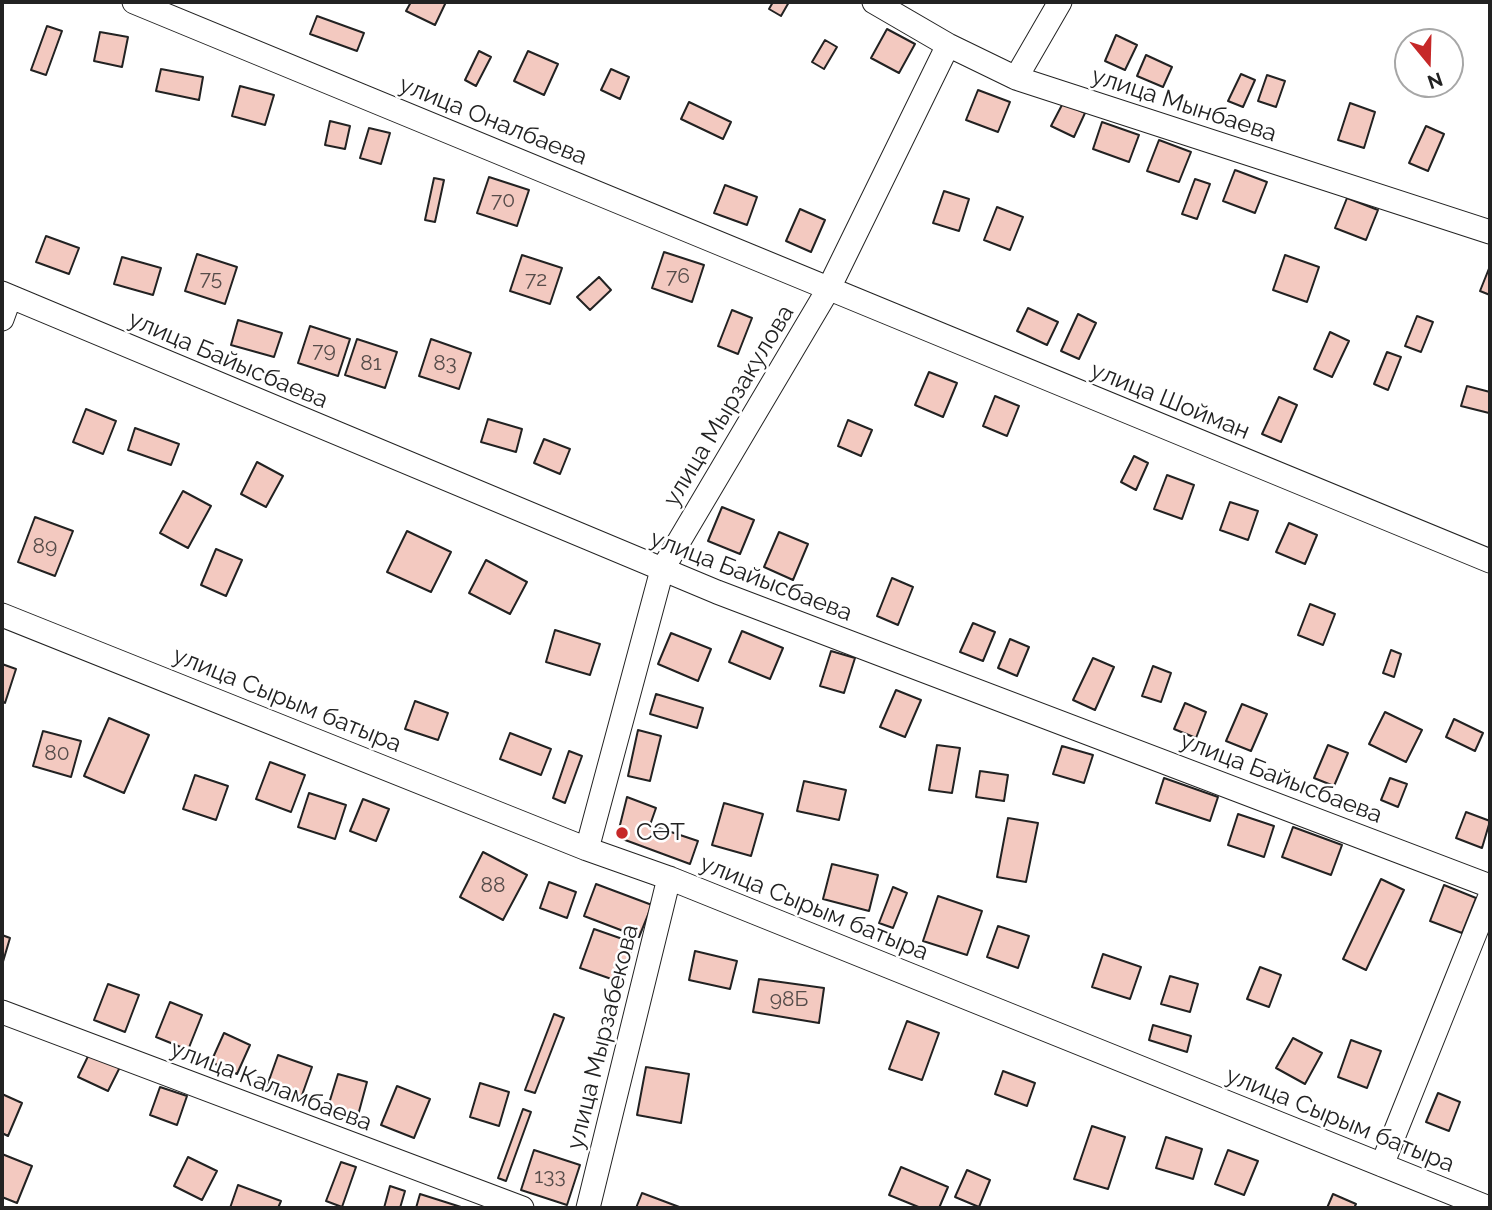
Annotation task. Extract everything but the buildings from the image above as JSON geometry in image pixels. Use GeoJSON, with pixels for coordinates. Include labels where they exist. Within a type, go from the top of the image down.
{"type":"FeatureCollection","features":[{"type":"Feature","properties":{"kind":"street","name":"улица Оналбаева"},"geometry":{"type":"LineString","coordinates":[[134,2],[830,289]]}},
{"type":"Feature","properties":{"kind":"street","name":"улица Мынбаева"},"geometry":{"type":"LineString","coordinates":[[874,2],[948,46],[1016,78],[1490,232]]}},
{"type":"Feature","properties":{"kind":"street"},"geometry":{"type":"LineString","coordinates":[[1016,78],[1060,2]]}},
{"type":"Feature","properties":{"kind":"street","name":"улица Мырзакулова"},"geometry":{"type":"LineString","coordinates":[[587,849],[662,570],[830,289],[948,46]]}},
{"type":"Feature","properties":{"kind":"street","name":"улица Шойман"},"geometry":{"type":"LineString","coordinates":[[830,289],[1490,561]]}},
{"type":"Feature","properties":{"kind":"street"},"geometry":{"type":"LineString","coordinates":[[2,319],[6,295]]}},
{"type":"Feature","properties":{"kind":"street","name":"улица Байысбаева"},"geometry":{"type":"LineString","coordinates":[[6,295],[662,570],[1490,886]]}},
{"type":"Feature","properties":{"kind":"street","name":"улица Сырым батыра"},"geometry":{"type":"LineString","coordinates":[[2,615],[587,849],[668,878],[1489,1208]]}},
{"type":"Feature","properties":{"kind":"street","name":"улица Мырзабекова"},"geometry":{"type":"LineString","coordinates":[[588,1208],[668,878]]}},
{"type":"Feature","properties":{"kind":"street"},"geometry":{"type":"LineString","coordinates":[[1382,1165],[1490,896]]}},
{"type":"Feature","properties":{"kind":"street","name":"улица Каламбаева"},"geometry":{"type":"LineString","coordinates":[[2,1012],[522,1208]]}},
{"type":"Feature","properties":{"kind":"place","name":"СƏТ"},"geometry":{"type":"Point","coordinates":[622,833]}}]}
